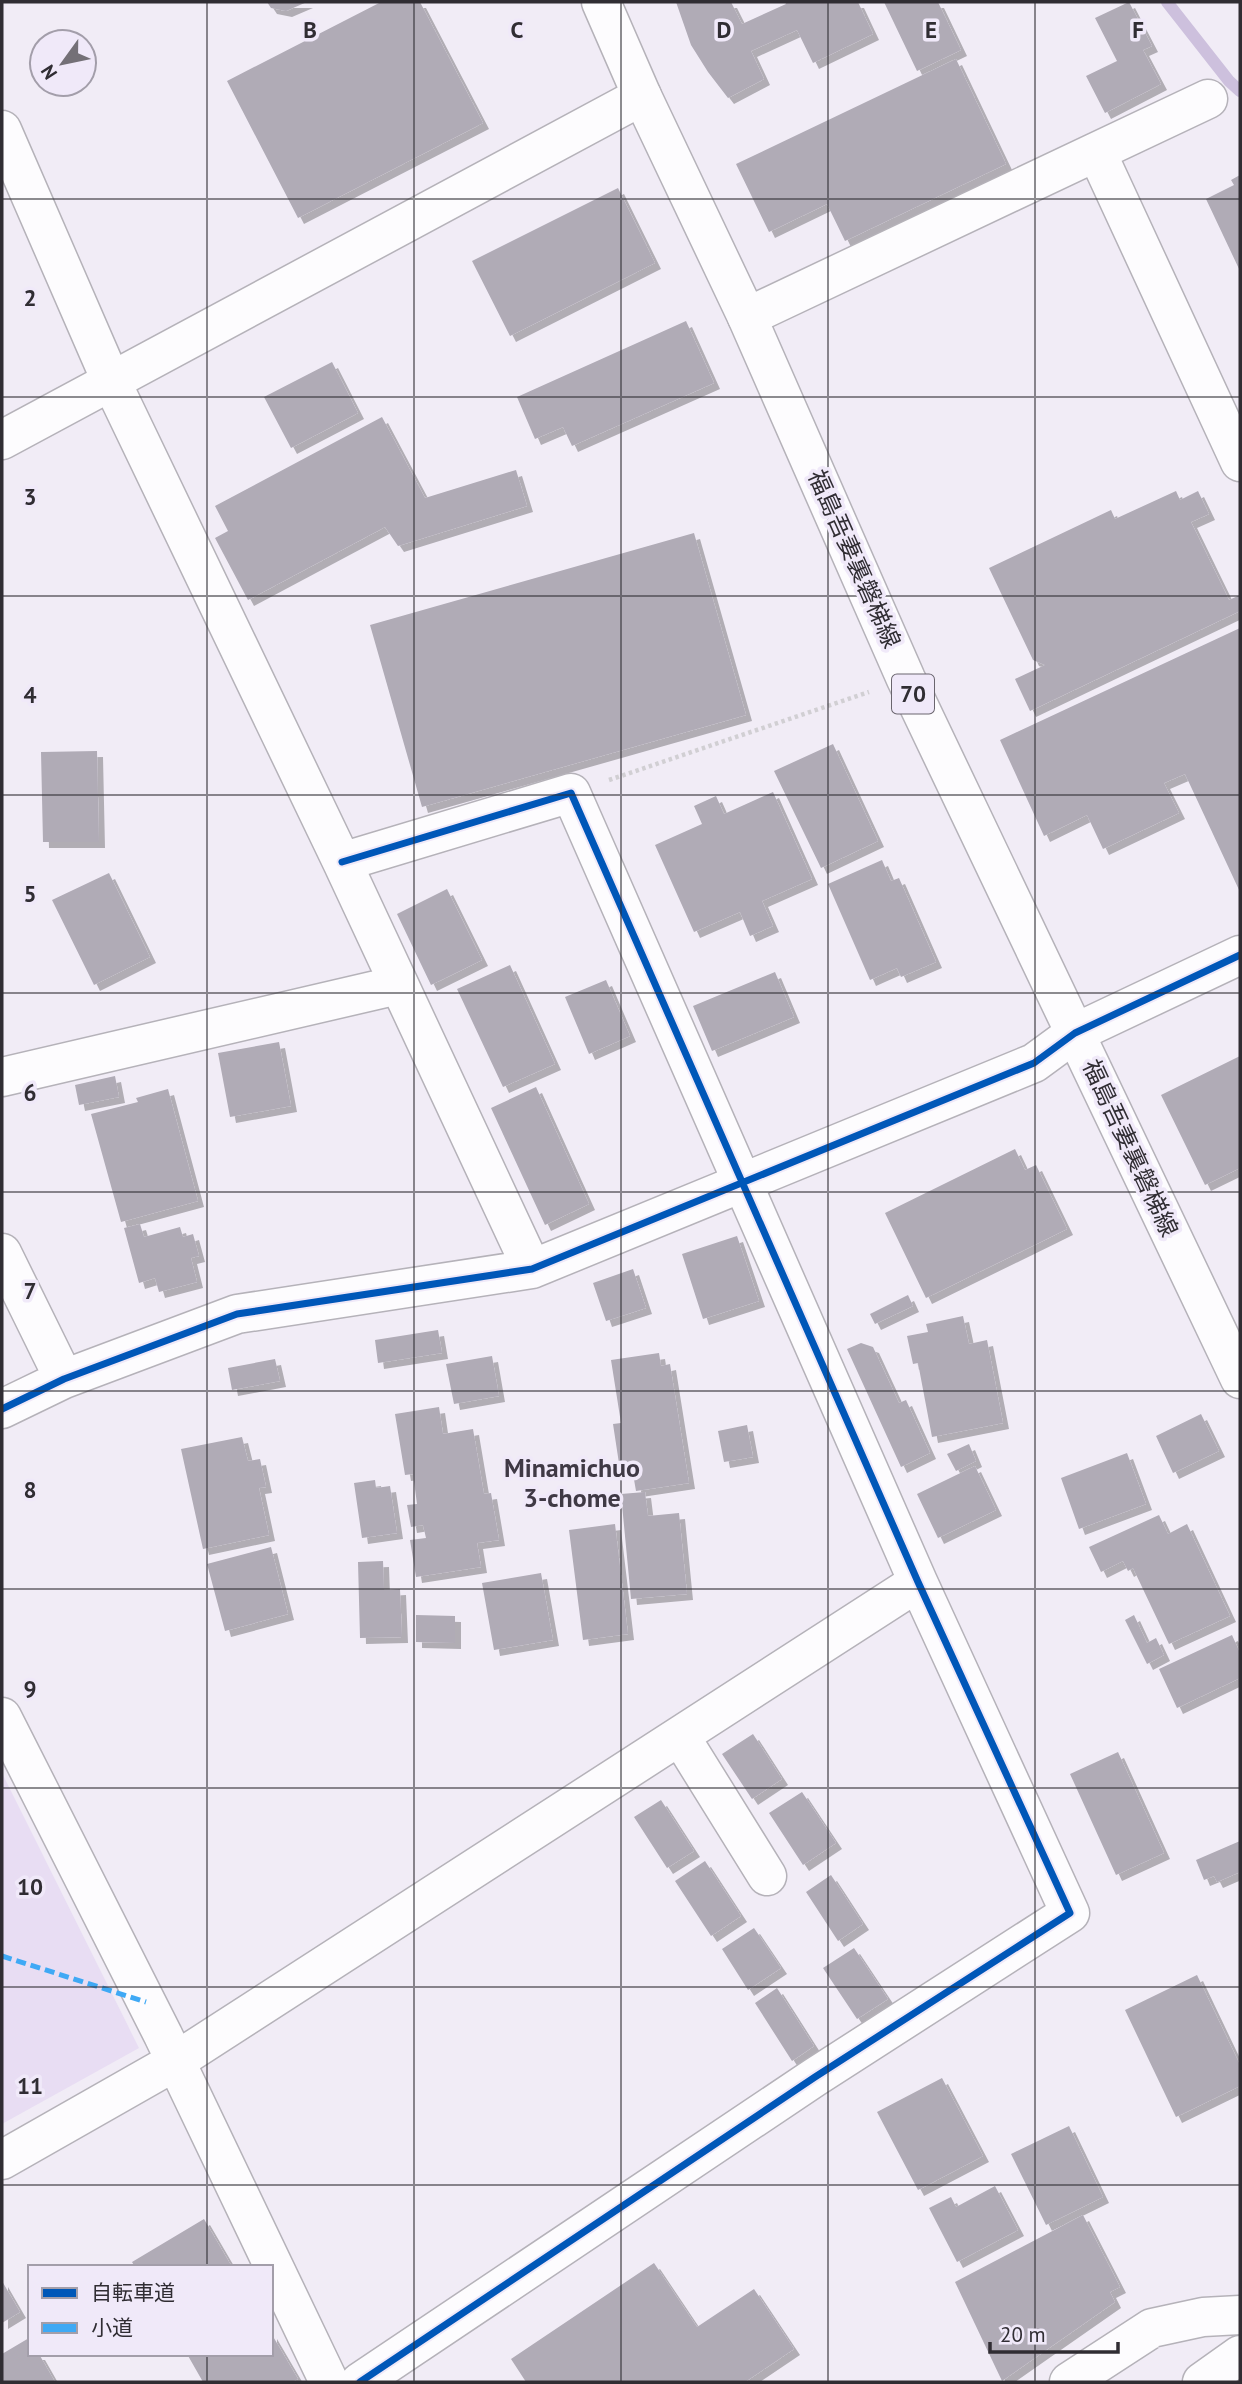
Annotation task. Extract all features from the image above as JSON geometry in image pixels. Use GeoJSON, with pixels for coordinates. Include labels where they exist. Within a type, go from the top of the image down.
{"type":"FeatureCollection","features":[{"type":"Feature","properties":{"kind":"main road","name":"福島吾妻裏磐梯線"},"geometry":{"type":"LineString","coordinates":[[601,2],[642,96],[747,317],[906,679],[1240,1379]]}},
{"type":"Feature","properties":{"kind":"main road"},"geometry":{"type":"LineString","coordinates":[[2,440],[642,96]]}},
{"type":"Feature","properties":{"kind":"main road"},"geometry":{"type":"LineString","coordinates":[[747,317],[1208,99]]}},
{"type":"Feature","properties":{"kind":"main road"},"geometry":{"type":"LineString","coordinates":[[2,130],[112,383],[342,862],[531,1269]]}},
{"type":"Feature","properties":{"kind":"main road"},"geometry":{"type":"LineString","coordinates":[[1097,153],[1240,462]]}},
{"type":"Feature","properties":{"kind":"main road"},"geometry":{"type":"LineString","coordinates":[[342,862],[571,793],[918,1582],[1070,1913],[815,2077],[360,2382]]}},
{"type":"Feature","properties":{"kind":"main road"},"geometry":{"type":"LineString","coordinates":[[2,1409],[64,1379],[237,1314],[531,1269],[1034,1063],[1075,1033],[1240,955]]}},
{"type":"Feature","properties":{"kind":"main road"},"geometry":{"type":"LineString","coordinates":[[2,1077],[398,985]]}},
{"type":"Feature","properties":{"kind":"main road"},"geometry":{"type":"LineString","coordinates":[[2,1253],[64,1379]]}},
{"type":"Feature","properties":{"kind":"main road"},"geometry":{"type":"LineString","coordinates":[[2,2160],[176,2061],[918,1582]]}},
{"type":"Feature","properties":{"kind":"main road"},"geometry":{"type":"LineString","coordinates":[[2,1717],[176,2061],[272,2265]]}},
{"type":"Feature","properties":{"kind":"main road"},"geometry":{"type":"LineString","coordinates":[[680,1736],[767,1876]]}},
{"type":"Feature","properties":{"kind":"main road"},"geometry":{"type":"LineString","coordinates":[[273,2267],[329,2382]]}},
{"type":"Feature","properties":{"kind":"main road"},"geometry":{"type":"LineString","coordinates":[[1069,2382],[1152,2328],[1203,2316],[1240,2315]]}},
{"type":"Feature","properties":{"kind":"main road"},"geometry":{"type":"LineString","coordinates":[[1202,2382],[1240,2355]]}},
{"type":"Feature","properties":{"kind":"path"},"geometry":{"type":"LineString","coordinates":[[571,793],[906,679]]}},
{"type":"Feature","properties":{"kind":"shaded area"},"geometry":{"type":"Polygon","coordinates":[[[2,1773],[139,2048],[2,2124],[2,1773]]]}},
{"type":"Feature","properties":{"kind":"building"},"geometry":{"type":"Polygon","coordinates":[[[267,2],[307,2],[286,11],[271,8],[267,2]]]}},
{"type":"Feature","properties":{"kind":"building"},"geometry":{"type":"Polygon","coordinates":[[[381,2],[420,2],[483,123],[298,218],[227,81],[381,2]]]}},
{"type":"Feature","properties":{"kind":"building"},"geometry":{"type":"Polygon","coordinates":[[[676,2],[731,2],[742,24],[786,4],[785,2],[858,2],[873,34],[813,63],[797,30],[751,51],[764,79],[728,98],[691,45],[676,2]]]}},
{"type":"Feature","properties":{"kind":"building"},"geometry":{"type":"Polygon","coordinates":[[[884,2],[938,2],[961,50],[917,71],[884,2]]]}},
{"type":"Feature","properties":{"kind":"building"},"geometry":{"type":"Polygon","coordinates":[[[1129,2],[1152,46],[1143,50],[1161,84],[1105,113],[1086,76],[1117,61],[1095,18],[1129,2]]]}},
{"type":"Feature","properties":{"kind":"building"},"geometry":{"type":"Polygon","coordinates":[[[956,59],[1006,164],[845,241],[827,204],[769,232],[736,164],[956,59]]]}},
{"type":"Feature","properties":{"kind":"building"},"geometry":{"type":"Polygon","coordinates":[[[1240,175],[1240,271],[1206,199],[1234,185],[1231,180],[1240,175]]]}},
{"type":"Feature","properties":{"kind":"building"},"geometry":{"type":"Polygon","coordinates":[[[618,188],[655,263],[510,336],[472,261],[618,188]]]}},
{"type":"Feature","properties":{"kind":"building"},"geometry":{"type":"Polygon","coordinates":[[[686,321],[714,383],[572,446],[563,427],[535,439],[517,397],[686,321]]]}},
{"type":"Feature","properties":{"kind":"building"},"geometry":{"type":"Polygon","coordinates":[[[332,362],[358,413],[291,448],[264,397],[332,362]]]}},
{"type":"Feature","properties":{"kind":"building"},"geometry":{"type":"Polygon","coordinates":[[[382,417],[425,498],[516,470],[527,506],[398,546],[385,527],[248,600],[215,538],[228,531],[215,506],[382,417]]]}},
{"type":"Feature","properties":{"kind":"building"},"geometry":{"type":"Polygon","coordinates":[[[1176,491],[1180,500],[1198,491],[1209,514],[1191,522],[1229,600],[1240,595],[1240,611],[1030,711],[1015,679],[1045,665],[1033,660],[989,568],[1111,510],[1115,519],[1176,491]]]}},
{"type":"Feature","properties":{"kind":"building"},"geometry":{"type":"Polygon","coordinates":[[[694,533],[746,715],[422,807],[370,625],[694,533]]]}},
{"type":"Feature","properties":{"kind":"building"},"geometry":{"type":"Polygon","coordinates":[[[1240,628],[1240,892],[1185,774],[1164,783],[1179,813],[1103,849],[1087,815],[1044,836],[1000,740],[1240,628]]]}},
{"type":"Feature","properties":{"kind":"building"},"geometry":{"type":"Polygon","coordinates":[[[833,744],[878,841],[821,868],[774,771],[833,744]]]}},
{"type":"Feature","properties":{"kind":"building"},"geometry":{"type":"Polygon","coordinates":[[[97,751],[99,842],[43,842],[41,752],[97,751]]]}},
{"type":"Feature","properties":{"kind":"building"},"geometry":{"type":"Polygon","coordinates":[[[773,792],[812,879],[762,901],[773,926],[750,936],[740,912],[694,932],[655,845],[702,824],[694,806],[716,796],[724,814],[773,792]]]}},
{"type":"Feature","properties":{"kind":"building"},"geometry":{"type":"Polygon","coordinates":[[[882,860],[891,881],[899,878],[936,962],[901,977],[897,968],[870,980],[828,884],[882,860]]]}},
{"type":"Feature","properties":{"kind":"building"},"geometry":{"type":"Polygon","coordinates":[[[109,873],[150,957],[94,985],[52,900],[109,873]]]}},
{"type":"Feature","properties":{"kind":"building"},"geometry":{"type":"Polygon","coordinates":[[[447,889],[482,960],[431,985],[397,914],[447,889]]]}},
{"type":"Feature","properties":{"kind":"building"},"geometry":{"type":"Polygon","coordinates":[[[510,965],[555,1064],[503,1087],[457,989],[510,965]]]}},
{"type":"Feature","properties":{"kind":"building"},"geometry":{"type":"Polygon","coordinates":[[[775,972],[794,1017],[712,1051],[693,1006],[775,972]]]}},
{"type":"Feature","properties":{"kind":"building"},"geometry":{"type":"Polygon","coordinates":[[[606,980],[630,1036],[589,1054],[565,997],[606,980]]]}},
{"type":"Feature","properties":{"kind":"building"},"geometry":{"type":"Polygon","coordinates":[[[279,1042],[291,1106],[230,1117],[218,1053],[279,1042]]]}},
{"type":"Feature","properties":{"kind":"building"},"geometry":{"type":"Polygon","coordinates":[[[1240,1056],[1240,1168],[1205,1185],[1161,1095],[1240,1056]]]}},
{"type":"Feature","properties":{"kind":"building"},"geometry":{"type":"Polygon","coordinates":[[[115,1076],[119,1097],[79,1105],[75,1085],[115,1076]]]}},
{"type":"Feature","properties":{"kind":"building"},"geometry":{"type":"Polygon","coordinates":[[[536,1087],[589,1204],[545,1225],[491,1108],[536,1087]]]}},
{"type":"Feature","properties":{"kind":"building"},"geometry":{"type":"Polygon","coordinates":[[[168,1089],[198,1201],[121,1222],[91,1114],[138,1102],[136,1098],[168,1089]]]}},
{"type":"Feature","properties":{"kind":"building"},"geometry":{"type":"Polygon","coordinates":[[[1015,1149],[1025,1170],[1036,1165],[1067,1229],[926,1298],[885,1213],[1015,1149]]]}},
{"type":"Feature","properties":{"kind":"building"},"geometry":{"type":"Polygon","coordinates":[[[140,1224],[144,1237],[180,1227],[183,1237],[193,1234],[199,1256],[191,1258],[197,1282],[159,1292],[155,1278],[139,1283],[124,1228],[140,1224]]]}},
{"type":"Feature","properties":{"kind":"building"},"geometry":{"type":"Polygon","coordinates":[[[737,1236],[759,1301],[703,1319],[682,1254],[737,1236]]]}},
{"type":"Feature","properties":{"kind":"building"},"geometry":{"type":"Polygon","coordinates":[[[633,1269],[646,1308],[606,1321],[593,1283],[633,1269]]]}},
{"type":"Feature","properties":{"kind":"building"},"geometry":{"type":"Polygon","coordinates":[[[908,1295],[913,1306],[875,1324],[870,1314],[908,1295]]]}},
{"type":"Feature","properties":{"kind":"building"},"geometry":{"type":"Polygon","coordinates":[[[963,1316],[969,1344],[987,1340],[1003,1423],[932,1437],[918,1363],[913,1364],[907,1336],[928,1332],[926,1324],[963,1316]]]}},
{"type":"Feature","properties":{"kind":"building"},"geometry":{"type":"Polygon","coordinates":[[[438,1330],[442,1353],[378,1363],[375,1340],[438,1330]]]}},
{"type":"Feature","properties":{"kind":"building"},"geometry":{"type":"Polygon","coordinates":[[[861,1343],[873,1347],[899,1403],[906,1400],[930,1453],[901,1467],[847,1349],[861,1343]]]}},
{"type":"Feature","properties":{"kind":"building"},"geometry":{"type":"Polygon","coordinates":[[[659,1353],[661,1366],[670,1364],[689,1483],[636,1491],[632,1468],[620,1470],[613,1424],[621,1423],[611,1360],[659,1353]]]}},
{"type":"Feature","properties":{"kind":"building"},"geometry":{"type":"Polygon","coordinates":[[[492,1356],[499,1396],[454,1404],[446,1364],[492,1356]]]}},
{"type":"Feature","properties":{"kind":"building"},"geometry":{"type":"Polygon","coordinates":[[[275,1359],[280,1381],[232,1390],[228,1368],[275,1359]]]}},
{"type":"Feature","properties":{"kind":"building"},"geometry":{"type":"Polygon","coordinates":[[[439,1407],[443,1434],[473,1429],[484,1494],[491,1493],[499,1540],[477,1543],[481,1567],[416,1577],[410,1540],[426,1538],[423,1525],[411,1527],[407,1505],[417,1504],[413,1474],[405,1475],[395,1414],[439,1407]]]}},
{"type":"Feature","properties":{"kind":"building"},"geometry":{"type":"Polygon","coordinates":[[[1201,1414],[1219,1451],[1173,1473],[1156,1436],[1201,1414]]]}},
{"type":"Feature","properties":{"kind":"building"},"geometry":{"type":"Polygon","coordinates":[[[747,1425],[753,1457],[724,1462],[718,1431],[747,1425]]]}},
{"type":"Feature","properties":{"kind":"building"},"geometry":{"type":"Polygon","coordinates":[[[242,1437],[248,1461],[260,1459],[266,1487],[259,1488],[269,1535],[203,1549],[181,1449],[242,1437]]]}},
{"type":"Feature","properties":{"kind":"building"},"geometry":{"type":"Polygon","coordinates":[[[969,1444],[976,1461],[956,1471],[947,1454],[969,1444]]]}},
{"type":"Feature","properties":{"kind":"building"},"geometry":{"type":"Polygon","coordinates":[[[1127,1453],[1146,1504],[1079,1529],[1061,1478],[1127,1453]]]}},
{"type":"Feature","properties":{"kind":"building"},"geometry":{"type":"Polygon","coordinates":[[[975,1466],[996,1510],[938,1538],[917,1494],[975,1466]]]}},
{"type":"Feature","properties":{"kind":"building"},"geometry":{"type":"Polygon","coordinates":[[[375,1480],[376,1488],[390,1486],[397,1533],[362,1538],[354,1483],[375,1480]]]}},
{"type":"Feature","properties":{"kind":"building"},"geometry":{"type":"Polygon","coordinates":[[[645,1492],[648,1516],[679,1513],[687,1594],[631,1599],[621,1494],[645,1492]]]}},
{"type":"Feature","properties":{"kind":"building"},"geometry":{"type":"Polygon","coordinates":[[[1159,1515],[1168,1534],[1187,1524],[1230,1616],[1169,1644],[1133,1568],[1128,1571],[1123,1561],[1101,1572],[1089,1547],[1159,1515]]]}},
{"type":"Feature","properties":{"kind":"building"},"geometry":{"type":"Polygon","coordinates":[[[615,1524],[628,1634],[583,1640],[569,1530],[615,1524]]]}},
{"type":"Feature","properties":{"kind":"building"},"geometry":{"type":"Polygon","coordinates":[[[271,1547],[288,1614],[225,1631],[207,1564],[271,1547]]]}},
{"type":"Feature","properties":{"kind":"building"},"geometry":{"type":"Polygon","coordinates":[[[383,1561],[384,1590],[400,1589],[402,1637],[360,1638],[358,1562],[383,1561]]]}},
{"type":"Feature","properties":{"kind":"building"},"geometry":{"type":"Polygon","coordinates":[[[541,1573],[553,1640],[494,1650],[482,1583],[541,1573]]]}},
{"type":"Feature","properties":{"kind":"building"},"geometry":{"type":"Polygon","coordinates":[[[416,1615],[455,1616],[455,1643],[416,1642],[416,1615]]]}},
{"type":"Feature","properties":{"kind":"building"},"geometry":{"type":"Polygon","coordinates":[[[1134,1615],[1147,1643],[1156,1638],[1164,1655],[1147,1664],[1125,1620],[1134,1615]]]}},
{"type":"Feature","properties":{"kind":"building"},"geometry":{"type":"Polygon","coordinates":[[[1232,1635],[1240,1653],[1240,1678],[1177,1708],[1159,1669],[1232,1635]]]}},
{"type":"Feature","properties":{"kind":"building"},"geometry":{"type":"Polygon","coordinates":[[[753,1734],[782,1779],[752,1799],[722,1754],[753,1734]]]}},
{"type":"Feature","properties":{"kind":"building"},"geometry":{"type":"Polygon","coordinates":[[[1118,1752],[1164,1853],[1116,1875],[1070,1774],[1118,1752]]]}},
{"type":"Feature","properties":{"kind":"building"},"geometry":{"type":"Polygon","coordinates":[[[802,1792],[836,1843],[803,1865],[769,1813],[802,1792]]]}},
{"type":"Feature","properties":{"kind":"building"},"geometry":{"type":"Polygon","coordinates":[[[661,1800],[694,1851],[667,1868],[634,1817],[661,1800]]]}},
{"type":"Feature","properties":{"kind":"building"},"geometry":{"type":"Polygon","coordinates":[[[1240,1841],[1240,1872],[1217,1882],[1214,1876],[1204,1880],[1196,1860],[1240,1841]]]}},
{"type":"Feature","properties":{"kind":"building"},"geometry":{"type":"Polygon","coordinates":[[[705,1861],[741,1916],[711,1936],[675,1881],[705,1861]]]}},
{"type":"Feature","properties":{"kind":"building"},"geometry":{"type":"Polygon","coordinates":[[[831,1875],[863,1924],[838,1941],[806,1892],[831,1875]]]}},
{"type":"Feature","properties":{"kind":"building"},"geometry":{"type":"Polygon","coordinates":[[[754,1928],[781,1968],[748,1990],[722,1949],[754,1928]]]}},
{"type":"Feature","properties":{"kind":"building"},"geometry":{"type":"Polygon","coordinates":[[[854,1948],[888,1999],[857,2019],[823,1968],[854,1948]]]}},
{"type":"Feature","properties":{"kind":"building"},"geometry":{"type":"Polygon","coordinates":[[[1197,1975],[1240,2065],[1240,2086],[1176,2117],[1125,2010],[1197,1975]]]}},
{"type":"Feature","properties":{"kind":"building"},"geometry":{"type":"Polygon","coordinates":[[[777,1988],[814,2046],[792,2061],[755,2003],[777,1988]]]}},
{"type":"Feature","properties":{"kind":"building"},"geometry":{"type":"Polygon","coordinates":[[[942,2078],[983,2156],[918,2190],[877,2112],[942,2078]]]}},
{"type":"Feature","properties":{"kind":"building"},"geometry":{"type":"Polygon","coordinates":[[[1069,2126],[1103,2197],[1046,2225],[1011,2154],[1069,2126]]]}},
{"type":"Feature","properties":{"kind":"building"},"geometry":{"type":"Polygon","coordinates":[[[995,2186],[1018,2230],[957,2262],[929,2208],[951,2197],[956,2207],[995,2186]]]}},
{"type":"Feature","properties":{"kind":"building"},"geometry":{"type":"Polygon","coordinates":[[[1083,2215],[1120,2287],[1110,2292],[1115,2302],[1002,2381],[955,2282],[1083,2215]]]}},
{"type":"Feature","properties":{"kind":"building"},"geometry":{"type":"Polygon","coordinates":[[[204,2219],[231,2265],[134,2265],[132,2262],[204,2219]]]}},
{"type":"Feature","properties":{"kind":"building"},"geometry":{"type":"Polygon","coordinates":[[[654,2263],[697,2327],[754,2289],[794,2349],[745,2382],[526,2382],[511,2359],[654,2263]]]}},
{"type":"Feature","properties":{"kind":"building"},"geometry":{"type":"Polygon","coordinates":[[[2,2281],[20,2312],[2,2323],[2,2281]]]}},
{"type":"Feature","properties":{"kind":"building"},"geometry":{"type":"Polygon","coordinates":[[[273,2336],[298,2379],[292,2382],[203,2382],[188,2356],[273,2356],[273,2336]]]}},
{"type":"Feature","properties":{"kind":"building"},"geometry":{"type":"Polygon","coordinates":[[[28,2339],[28,2356],[40,2356],[55,2382],[2,2382],[2,2354],[28,2339]]]}},
{"type":"Feature","properties":{"kind":"waterway"},"geometry":{"type":"LineString","coordinates":[[1167,2],[1229,81],[1240,91]]}},
{"type":"Feature","properties":{"kind":"marked path"},"geometry":{"type":"LineString","coordinates":[[2,1956],[146,2002]]}},
{"type":"Feature","properties":{"kind":"cycle path"},"geometry":{"type":"LineString","coordinates":[[342,862],[571,793],[918,1582],[1070,1913],[815,2077],[360,2382]]}},
{"type":"Feature","properties":{"kind":"cycle path"},"geometry":{"type":"LineString","coordinates":[[2,1409],[64,1379],[237,1314],[532,1269],[1034,1063],[1075,1033],[1240,955]]}},
{"type":"Feature","properties":{"kind":"district","name":"Minamichuo 3-chome"},"geometry":{"type":"Point","coordinates":[572,1483]}}]}
